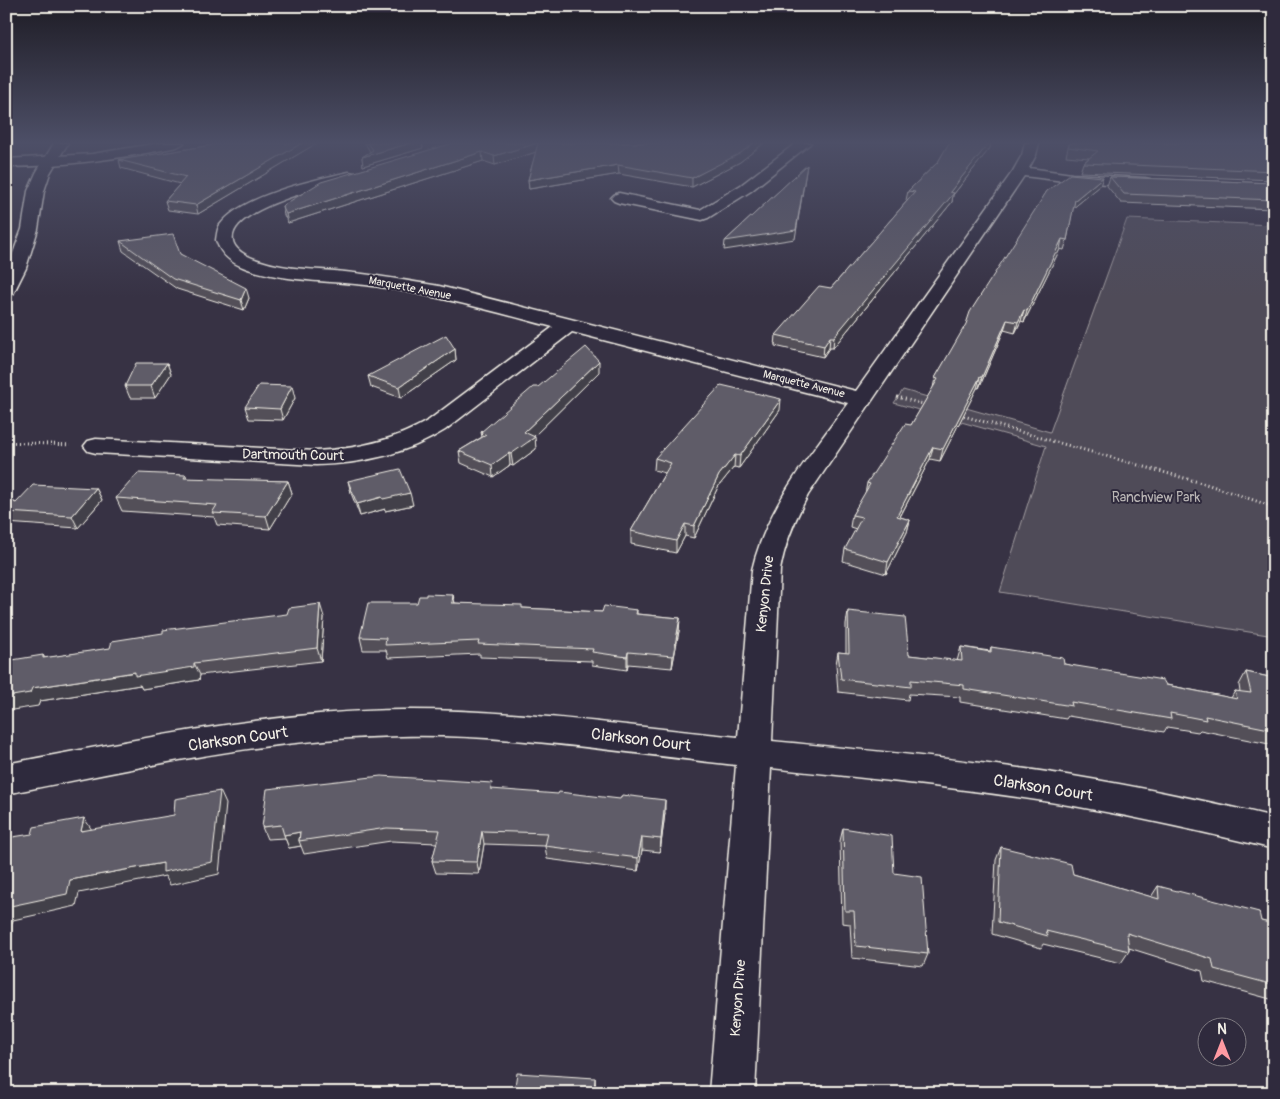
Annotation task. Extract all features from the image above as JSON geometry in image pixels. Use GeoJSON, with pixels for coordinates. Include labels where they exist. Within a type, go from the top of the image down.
{"type":"FeatureCollection","features":[{"type":"Feature","properties":{"kind":"street"},"geometry":{"type":"LineString","coordinates":[[6,290],[17,268],[30,229],[35,194]]}},
{"type":"Feature","properties":{"kind":"street","name":"Marquette Avenue"},"geometry":{"type":"LineString","coordinates":[[286,194],[248,210],[230,223],[223,236],[225,246],[239,259],[273,270],[389,282],[447,294],[860,399]]}},
{"type":"Feature","properties":{"kind":"street"},"geometry":{"type":"LineString","coordinates":[[619,198],[702,215],[736,194]]}},
{"type":"Feature","properties":{"kind":"street","name":"Kenyon Drive"},"geometry":{"type":"LineString","coordinates":[[732,1093],[753,752],[766,570],[770,548],[776,530],[795,495],[1004,194]]}},
{"type":"Feature","properties":{"kind":"street","name":"Dartmouth Court"},"geometry":{"type":"LineString","coordinates":[[96,446],[316,458],[342,457],[377,451],[409,441],[437,425],[570,324]]}},
{"type":"Feature","properties":{"kind":"street","name":"Clarkson Court"},"geometry":{"type":"LineString","coordinates":[[6,779],[232,738],[339,726],[401,723],[494,725],[964,776],[1120,799],[1274,833]]}},
{"type":"Feature","properties":{"kind":"path"},"geometry":{"type":"LineString","coordinates":[[897,397],[934,408]]}},
{"type":"Feature","properties":{"kind":"path"},"geometry":{"type":"LineString","coordinates":[[953,413],[1209,485],[1274,508]]}},
{"type":"Feature","properties":{"kind":"path"},"geometry":{"type":"LineString","coordinates":[[6,442],[96,446]]}},
{"type":"Feature","properties":{"kind":"green space","name":"Ranchview Park"},"geometry":{"type":"Polygon","coordinates":[[[1127,219],[1274,225],[1274,636],[1000,592],[1046,446],[894,403],[903,390],[1050,432],[1127,219]]]}},
{"type":"Feature","properties":{"kind":"building"},"geometry":{"type":"Polygon","coordinates":[[[171,194],[214,194],[196,205],[165,201],[171,194]]]}},
{"type":"Feature","properties":{"kind":"building"},"geometry":{"type":"Polygon","coordinates":[[[301,194],[348,194],[286,214],[282,206],[301,194]]]}},
{"type":"Feature","properties":{"kind":"building"},"geometry":{"type":"Polygon","coordinates":[[[775,194],[802,194],[796,230],[725,241],[775,194]]]}},
{"type":"Feature","properties":{"kind":"building"},"geometry":{"type":"Polygon","coordinates":[[[913,194],[953,194],[834,337],[830,337],[824,346],[776,335],[819,286],[831,288],[913,194]]]}},
{"type":"Feature","properties":{"kind":"building"},"geometry":{"type":"Polygon","coordinates":[[[1045,194],[1082,194],[1075,200],[1067,240],[1062,239],[1027,311],[1024,310],[1018,322],[1007,320],[982,377],[980,377],[943,449],[933,447],[897,516],[910,520],[888,562],[845,549],[862,517],[852,515],[870,484],[867,483],[905,424],[911,425],[938,379],[935,378],[966,324],[970,312],[1045,194]]]}},
{"type":"Feature","properties":{"kind":"building"},"geometry":{"type":"Polygon","coordinates":[[[1131,194],[1274,194],[1274,200],[1131,194]]]}},
{"type":"Feature","properties":{"kind":"building"},"geometry":{"type":"Polygon","coordinates":[[[173,234],[180,254],[246,288],[241,300],[173,279],[120,241],[173,234]]]}},
{"type":"Feature","properties":{"kind":"building"},"geometry":{"type":"Polygon","coordinates":[[[446,335],[455,349],[399,387],[368,376],[446,335]]]}},
{"type":"Feature","properties":{"kind":"building"},"geometry":{"type":"Polygon","coordinates":[[[586,347],[599,361],[524,432],[535,437],[492,465],[459,451],[486,435],[481,432],[533,387],[538,387],[586,347]]]}},
{"type":"Feature","properties":{"kind":"building"},"geometry":{"type":"Polygon","coordinates":[[[136,363],[167,363],[151,386],[125,386],[136,363]]]}},
{"type":"Feature","properties":{"kind":"building"},"geometry":{"type":"Polygon","coordinates":[[[259,385],[292,386],[280,409],[245,407],[259,385]]]}},
{"type":"Feature","properties":{"kind":"building"},"geometry":{"type":"Polygon","coordinates":[[[721,385],[781,399],[740,456],[735,455],[719,475],[694,526],[685,524],[676,541],[631,531],[671,463],[655,458],[721,385]]]}},
{"type":"Feature","properties":{"kind":"building"},"geometry":{"type":"Polygon","coordinates":[[[400,469],[410,493],[383,499],[382,497],[357,504],[348,481],[400,469]]]}},
{"type":"Feature","properties":{"kind":"building"},"geometry":{"type":"Polygon","coordinates":[[[138,473],[186,475],[184,478],[288,481],[266,516],[212,513],[217,505],[116,498],[138,473]]]}},
{"type":"Feature","properties":{"kind":"building"},"geometry":{"type":"Polygon","coordinates":[[[33,485],[96,488],[72,516],[6,512],[6,498],[16,503],[33,485]]]}},
{"type":"Feature","properties":{"kind":"building"},"geometry":{"type":"Polygon","coordinates":[[[426,594],[453,595],[452,603],[522,605],[522,608],[602,612],[604,606],[637,610],[636,614],[680,618],[673,656],[628,652],[627,657],[592,652],[593,649],[478,644],[479,641],[385,645],[386,638],[360,637],[368,603],[417,603],[419,596],[426,596],[426,594]]]}},
{"type":"Feature","properties":{"kind":"building"},"geometry":{"type":"Polygon","coordinates":[[[320,604],[317,648],[194,663],[194,667],[135,676],[135,672],[32,688],[30,693],[6,697],[6,661],[43,655],[43,658],[110,648],[112,641],[163,633],[163,630],[287,614],[289,608],[320,604]]]}},
{"type":"Feature","properties":{"kind":"building"},"geometry":{"type":"Polygon","coordinates":[[[848,611],[905,617],[909,655],[962,661],[961,647],[991,652],[991,647],[1063,658],[1064,664],[1163,680],[1166,685],[1237,699],[1235,691],[1251,693],[1246,672],[1274,678],[1274,730],[1205,716],[1206,720],[1170,713],[1171,719],[1071,702],[1072,706],[964,689],[964,685],[911,680],[911,687],[841,679],[838,652],[849,653],[848,611]]]}},
{"type":"Feature","properties":{"kind":"building"},"geometry":{"type":"Polygon","coordinates":[[[381,776],[492,783],[491,789],[558,794],[559,792],[620,799],[622,795],[665,800],[661,839],[642,837],[638,858],[545,846],[548,833],[482,831],[477,862],[432,861],[440,830],[387,828],[299,841],[300,832],[284,835],[281,825],[262,827],[267,789],[381,776]]]}},
{"type":"Feature","properties":{"kind":"building"},"geometry":{"type":"Polygon","coordinates":[[[220,791],[212,862],[163,872],[163,863],[70,880],[67,894],[6,907],[6,838],[32,834],[34,827],[84,818],[81,831],[174,815],[175,799],[220,791]]]}},
{"type":"Feature","properties":{"kind":"building"},"geometry":{"type":"Polygon","coordinates":[[[843,828],[892,836],[894,873],[922,877],[928,954],[856,946],[854,911],[845,911],[843,828]]]}},
{"type":"Feature","properties":{"kind":"building"},"geometry":{"type":"Polygon","coordinates":[[[1001,847],[1071,864],[1073,874],[1159,899],[1158,886],[1259,912],[1261,921],[1274,924],[1274,985],[1214,969],[1212,959],[1127,933],[1129,951],[1046,931],[1048,936],[998,922],[1001,847]]]}},
{"type":"Feature","properties":{"kind":"building"},"geometry":{"type":"Polygon","coordinates":[[[517,1073],[595,1078],[594,1093],[514,1093],[517,1073]]]}}]}
